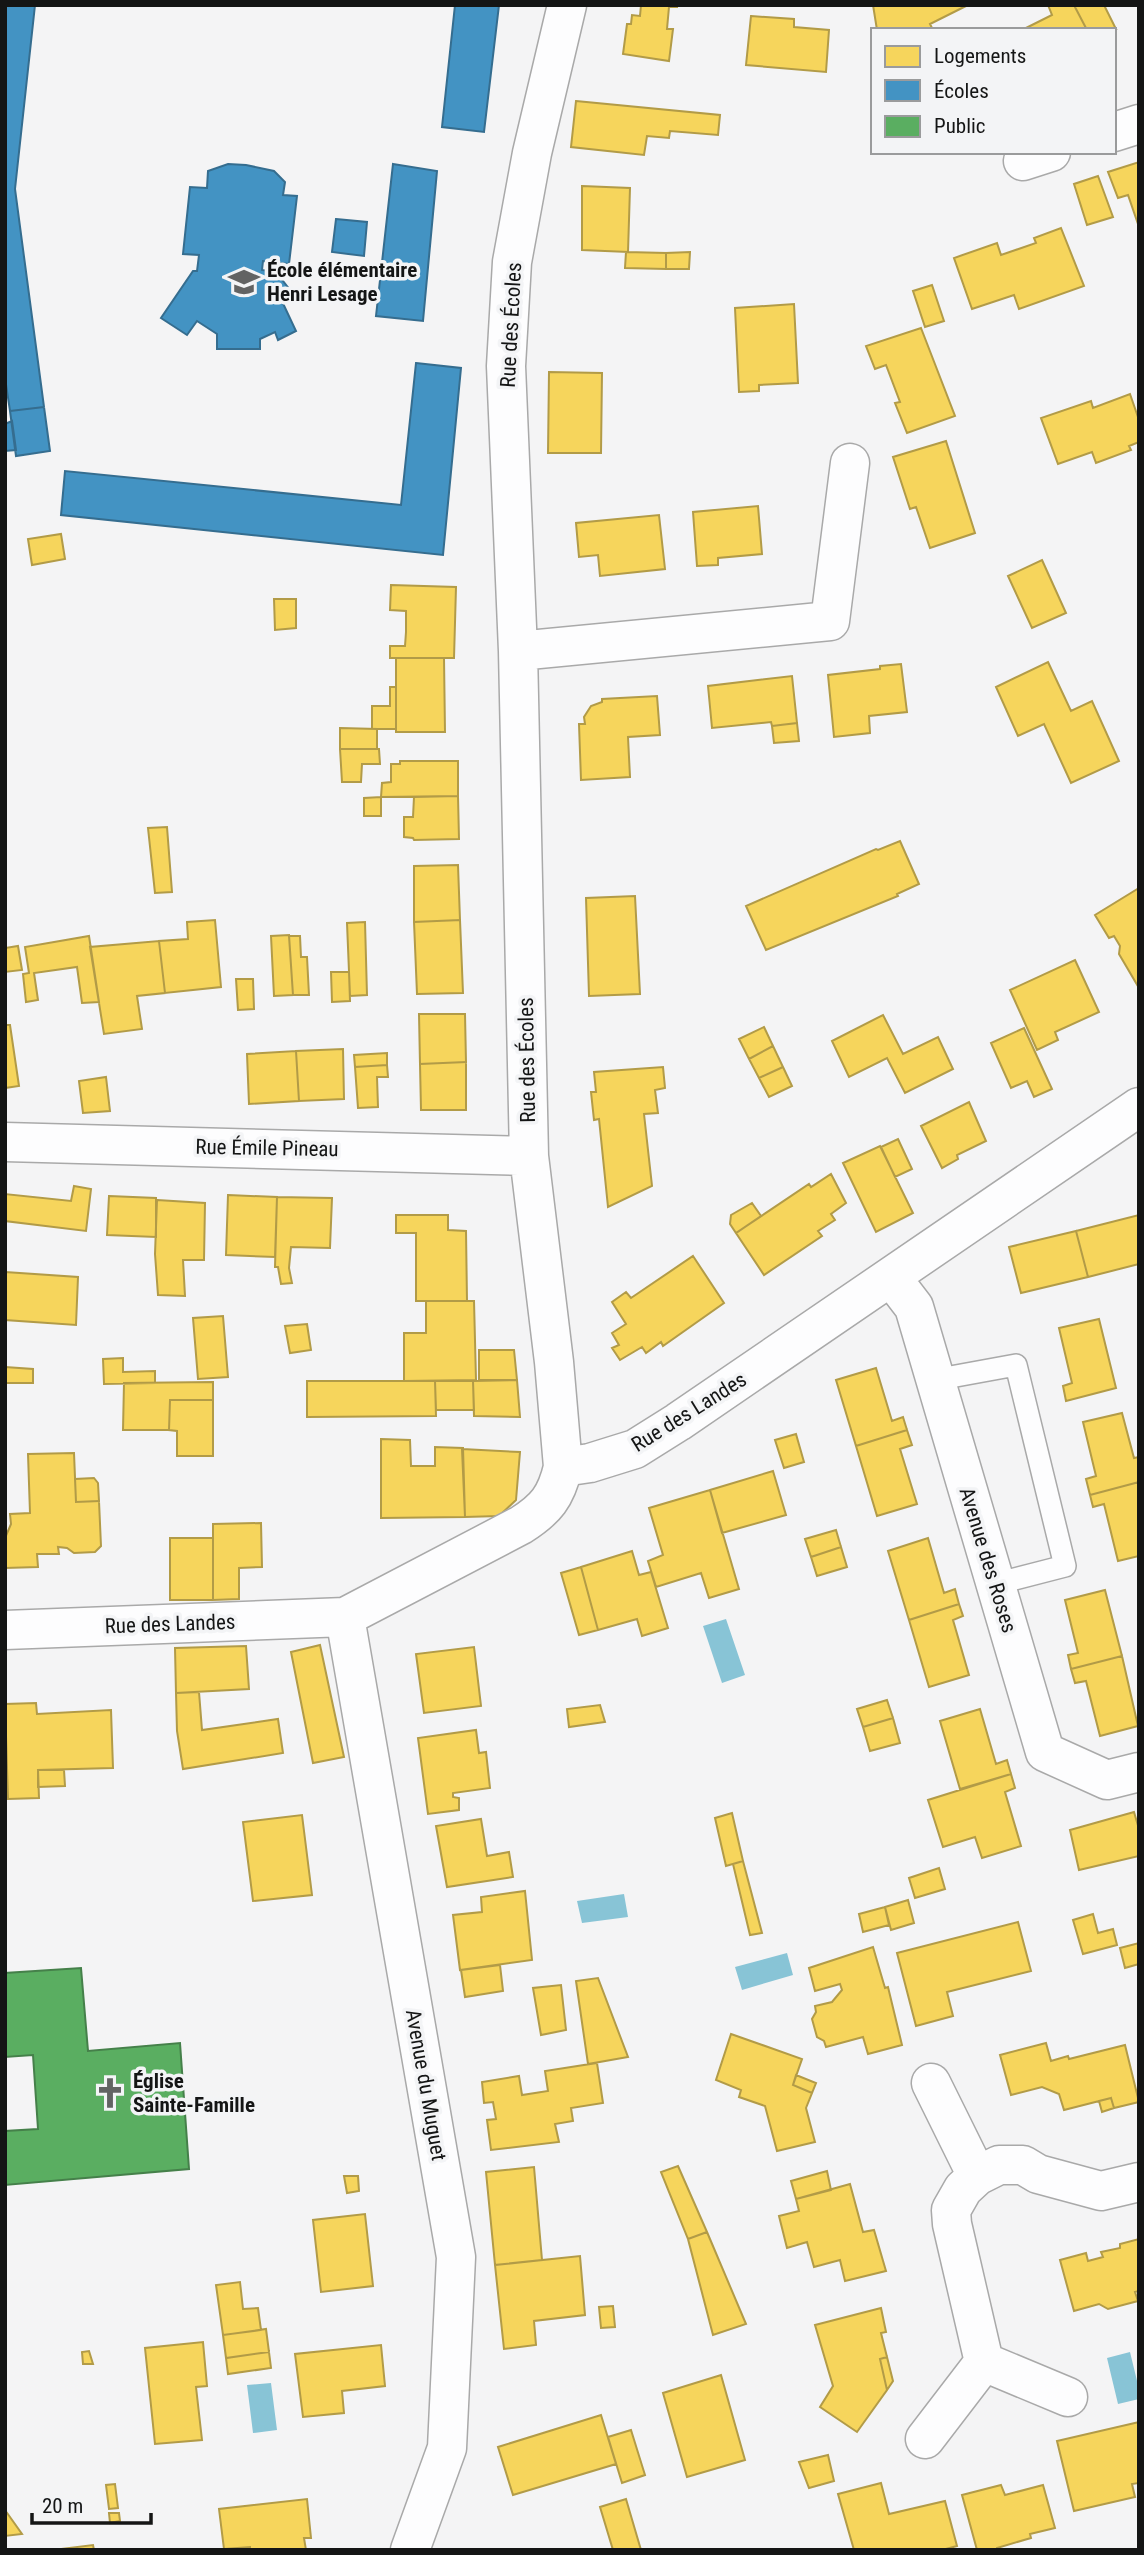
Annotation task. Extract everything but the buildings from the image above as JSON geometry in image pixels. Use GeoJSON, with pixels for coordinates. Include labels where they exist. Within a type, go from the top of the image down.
{"type":"FeatureCollection","features":[{"type":"Feature","properties":{"kind":"street","name":"Rue des Écoles"},"geometry":{"type":"LineString","coordinates":[[562,1467],[554,1362],[529,1156],[517,651],[506,366],[512,262],[531,153],[567,5]]}},
{"type":"Feature","properties":{"kind":"street"},"geometry":{"type":"LineString","coordinates":[[1116,131],[1139,124]]}},
{"type":"Feature","properties":{"kind":"street"},"geometry":{"type":"LineString","coordinates":[[517,651],[830,621],[850,463]]}},
{"type":"Feature","properties":{"kind":"street","name":"Rue des Landes"},"geometry":{"type":"LineString","coordinates":[[5,1630],[345,1617],[540,1513],[553,1495],[562,1467],[590,1463],[635,1449],[1139,1107]]}},
{"type":"Feature","properties":{"kind":"street","name":"Rue Émile Pineau"},"geometry":{"type":"LineString","coordinates":[[5,1142],[529,1156]]}},
{"type":"Feature","properties":{"kind":"street","name":"Avenue des Roses"},"geometry":{"type":"LineString","coordinates":[[891,1277],[914,1307],[1045,1752],[1107,1780],[1139,1772]]}},
{"type":"Feature","properties":{"kind":"street","name":"Avenue du Muguet"},"geometry":{"type":"LineString","coordinates":[[345,1617],[456,2257],[447,2448],[410,2550]]}},
{"type":"Feature","properties":{"kind":"street"},"geometry":{"type":"LineString","coordinates":[[931,2083],[977,2175]]}},
{"type":"Feature","properties":{"kind":"street"},"geometry":{"type":"LineString","coordinates":[[984,2362],[952,2224],[951,2210],[963,2189],[977,2175],[999,2165],[1023,2165],[1038,2174],[1101,2191],[1139,2182]]}},
{"type":"Feature","properties":{"kind":"street"},"geometry":{"type":"LineString","coordinates":[[984,2362],[1068,2397]]}},
{"type":"Feature","properties":{"kind":"street"},"geometry":{"type":"LineString","coordinates":[[925,2440],[984,2362]]}},
{"type":"Feature","properties":{"kind":"lane"},"geometry":{"type":"LineString","coordinates":[[934,1380],[1016,1365],[1065,1566],[995,1584]]}},
{"type":"Feature","properties":{"kind":"water"},"geometry":{"type":"Polygon","coordinates":[[[726,1619],[745,1675],[722,1683],[703,1626],[726,1619]]]}},
{"type":"Feature","properties":{"kind":"water"},"geometry":{"type":"Polygon","coordinates":[[[624,1894],[628,1917],[582,1923],[577,1901],[624,1894]]]}},
{"type":"Feature","properties":{"kind":"water"},"geometry":{"type":"Polygon","coordinates":[[[787,1953],[793,1975],[742,1990],[735,1967],[787,1953]]]}},
{"type":"Feature","properties":{"kind":"water"},"geometry":{"type":"Polygon","coordinates":[[[1130,2352],[1139,2399],[1118,2404],[1107,2358],[1130,2352]]]}},
{"type":"Feature","properties":{"kind":"water"},"geometry":{"type":"Polygon","coordinates":[[[271,2383],[277,2430],[253,2433],[247,2385],[271,2383]]]}},
{"type":"Feature","properties":{"kind":"place","name":"École élémentaire Henri Lesage"},"geometry":{"type":"Point","coordinates":[244,282]}},
{"type":"Feature","properties":{"kind":"place","name":"Église Sainte-Famille"},"geometry":{"type":"Point","coordinates":[110,2093]}}]}
